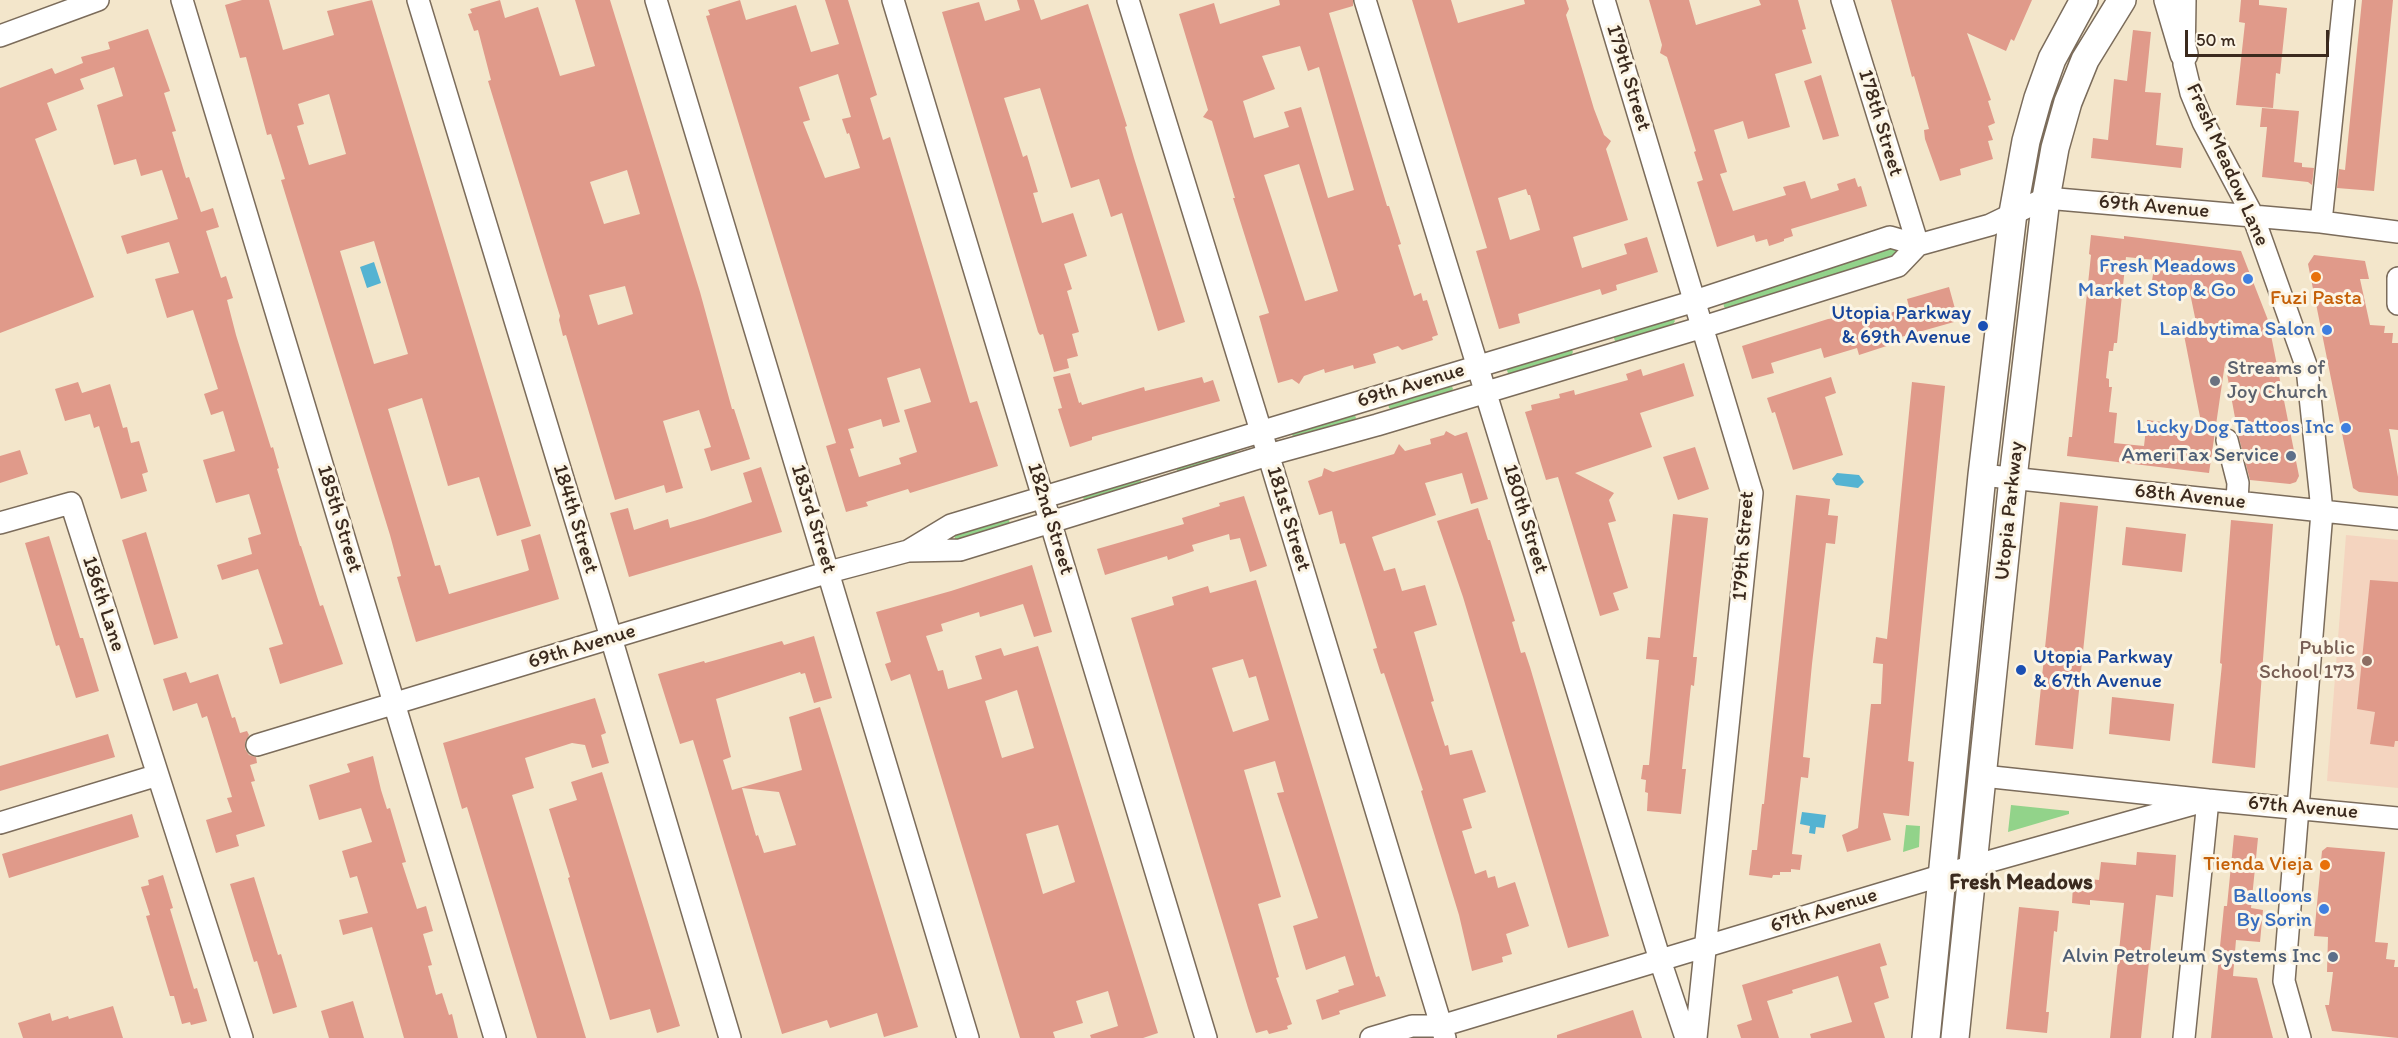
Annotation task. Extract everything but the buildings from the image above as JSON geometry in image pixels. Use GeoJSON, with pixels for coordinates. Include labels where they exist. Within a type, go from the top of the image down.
{"type":"FeatureCollection","features":[{"type":"Feature","properties":{"kind":"main road","name":"Utopia Parkway"},"geometry":{"type":"LineString","coordinates":[[1926,1038],[1982,475],[2013,213],[2026,141],[2038,99],[2052,59],[2084,0]]}},
{"type":"Feature","properties":{"kind":"main road","name":"Utopia Parkway"},"geometry":{"type":"LineString","coordinates":[[1955,1038],[2013,478],[2046,198],[2055,148],[2068,102],[2085,60],[2122,0]]}},
{"type":"Feature","properties":{"kind":"main road"},"geometry":{"type":"LineString","coordinates":[[2168,0],[2184,54]]}},
{"type":"Feature","properties":{"kind":"street"},"geometry":{"type":"LineString","coordinates":[[0,36],[98,0]]}},
{"type":"Feature","properties":{"kind":"street","name":"185th Street"},"geometry":{"type":"LineString","coordinates":[[182,0],[495,1038]]}},
{"type":"Feature","properties":{"kind":"street","name":"184th Street"},"geometry":{"type":"LineString","coordinates":[[418,0],[730,1038]]}},
{"type":"Feature","properties":{"kind":"street","name":"183rd Street"},"geometry":{"type":"LineString","coordinates":[[656,0],[968,1038]]}},
{"type":"Feature","properties":{"kind":"street","name":"182nd Street"},"geometry":{"type":"LineString","coordinates":[[893,0],[1206,1038]]}},
{"type":"Feature","properties":{"kind":"street","name":"181st Street"},"geometry":{"type":"LineString","coordinates":[[1128,0],[1268,455],[1438,1034]]}},
{"type":"Feature","properties":{"kind":"street","name":"180th Street"},"geometry":{"type":"LineString","coordinates":[[1365,0],[1686,1038]]}},
{"type":"Feature","properties":{"kind":"street","name":"179th Street"},"geometry":{"type":"LineString","coordinates":[[1604,0],[1752,493],[1696,1038]]}},
{"type":"Feature","properties":{"kind":"street","name":"178th Street"},"geometry":{"type":"LineString","coordinates":[[1842,0],[1918,245]]}},
{"type":"Feature","properties":{"kind":"street","name":"Fresh Meadow Lane"},"geometry":{"type":"LineString","coordinates":[[2185,0],[2184,64],[2191,93],[2203,122],[2253,216],[2307,368],[2322,512],[2284,981],[2300,1038]]}},
{"type":"Feature","properties":{"kind":"street"},"geometry":{"type":"LineString","coordinates":[[2321,222],[2344,0]]}},
{"type":"Feature","properties":{"kind":"street","name":"69th Avenue"},"geometry":{"type":"LineString","coordinates":[[257,745],[829,572],[908,551],[960,550],[1268,455],[1377,425],[1703,327],[1898,266],[1918,245],[1990,225],[2046,198],[2321,222],[2398,232]]}},
{"type":"Feature","properties":{"kind":"street","name":"69th Avenue"},"geometry":{"type":"LineString","coordinates":[[908,551],[951,525],[1695,301],[1890,237],[1918,245]]}},
{"type":"Feature","properties":{"kind":"street"},"geometry":{"type":"LineString","coordinates":[[2398,278],[2398,304]]}},
{"type":"Feature","properties":{"kind":"street"},"geometry":{"type":"LineString","coordinates":[[1584,334],[1592,360]]}},
{"type":"Feature","properties":{"kind":"street"},"geometry":{"type":"LineString","coordinates":[[1369,399],[1377,425]]}},
{"type":"Feature","properties":{"kind":"street"},"geometry":{"type":"LineString","coordinates":[[2227,440],[2238,483],[2237,502]]}},
{"type":"Feature","properties":{"kind":"street"},"geometry":{"type":"LineString","coordinates":[[1154,464],[1160,488]]}},
{"type":"Feature","properties":{"kind":"street","name":"68th Avenue"},"geometry":{"type":"LineString","coordinates":[[1982,475],[2398,519]]}},
{"type":"Feature","properties":{"kind":"street","name":"186th Lane"},"geometry":{"type":"LineString","coordinates":[[0,523],[71,503],[242,1038]]}},
{"type":"Feature","properties":{"kind":"street"},"geometry":{"type":"LineString","coordinates":[[0,823],[158,775]]}},
{"type":"Feature","properties":{"kind":"street","name":"67th Avenue"},"geometry":{"type":"LineString","coordinates":[[1983,776],[2398,818]]}},
{"type":"Feature","properties":{"kind":"street"},"geometry":{"type":"LineString","coordinates":[[2184,1038],[2208,800]]}},
{"type":"Feature","properties":{"kind":"street","name":"67th Avenue"},"geometry":{"type":"LineString","coordinates":[[1371,1038],[1412,1026],[1438,1034],[1660,960],[1942,875],[2208,800]]}},
{"type":"Feature","properties":{"kind":"shaded area","name":"Public School 173"},"geometry":{"type":"Polygon","coordinates":[[[2346,535],[2398,540],[2398,788],[2327,781],[2346,535]]]}},
{"type":"Feature","properties":{"kind":"green space"},"geometry":{"type":"Polygon","coordinates":[[[1889,247],[1895,248],[1898,253],[1895,259],[1728,310],[1724,307],[1723,301],[1889,247]]]}},
{"type":"Feature","properties":{"kind":"green space"},"geometry":{"type":"Polygon","coordinates":[[[1673,318],[1675,321],[1672,326],[1620,343],[1615,341],[1613,335],[1673,318]]]}},
{"type":"Feature","properties":{"kind":"green space"},"geometry":{"type":"Polygon","coordinates":[[[1571,348],[1573,352],[1570,357],[1512,375],[1506,368],[1571,348]]]}},
{"type":"Feature","properties":{"kind":"green space"},"geometry":{"type":"Polygon","coordinates":[[[1451,384],[1453,389],[1450,394],[1393,410],[1389,408],[1388,403],[1451,384]]]}},
{"type":"Feature","properties":{"kind":"green space"},"geometry":{"type":"Polygon","coordinates":[[[1354,413],[1356,418],[1353,423],[1293,438],[1294,428],[1354,413]]]}},
{"type":"Feature","properties":{"kind":"green space"},"geometry":{"type":"Polygon","coordinates":[[[1234,449],[1236,453],[1233,458],[1178,473],[1176,467],[1234,449]]]}},
{"type":"Feature","properties":{"kind":"green space"},"geometry":{"type":"Polygon","coordinates":[[[1140,479],[1142,483],[1084,501],[1085,492],[1140,479]]]}},
{"type":"Feature","properties":{"kind":"green space"},"geometry":{"type":"Polygon","coordinates":[[[1009,518],[1010,527],[955,540],[954,531],[1009,518]]]}},
{"type":"Feature","properties":{"kind":"green space"},"geometry":{"type":"Polygon","coordinates":[[[2011,805],[2069,811],[2069,814],[2008,832],[2011,805]]]}},
{"type":"Feature","properties":{"kind":"green space"},"geometry":{"type":"Polygon","coordinates":[[[1906,825],[1920,826],[1919,847],[1903,852],[1906,825]]]}},
{"type":"Feature","properties":{"kind":"water"},"geometry":{"type":"Polygon","coordinates":[[[374,262],[381,283],[367,288],[360,267],[374,262]]]}},
{"type":"Feature","properties":{"kind":"water"},"geometry":{"type":"Polygon","coordinates":[[[1837,473],[1859,475],[1864,482],[1858,488],[1836,485],[1832,479],[1837,473]]]}},
{"type":"Feature","properties":{"kind":"water"},"geometry":{"type":"Polygon","coordinates":[[[1802,812],[1826,815],[1824,828],[1816,827],[1815,834],[1809,833],[1810,826],[1800,824],[1802,812]]]}},
{"type":"Feature","properties":{"kind":"place","name":"Fuzi Pasta"},"geometry":{"type":"Point","coordinates":[2316,277]}},
{"type":"Feature","properties":{"kind":"place","name":"Fresh Meadows Market Stop & Go"},"geometry":{"type":"Point","coordinates":[2248,279]}},
{"type":"Feature","properties":{"kind":"place","name":"Utopia Parkway & 69th Avenue"},"geometry":{"type":"Point","coordinates":[1983,326]}},
{"type":"Feature","properties":{"kind":"place","name":"Laidbytima Salon"},"geometry":{"type":"Point","coordinates":[2327,330]}},
{"type":"Feature","properties":{"kind":"place","name":"Streams of Joy Church"},"geometry":{"type":"Point","coordinates":[2215,381]}},
{"type":"Feature","properties":{"kind":"place","name":"Lucky Dog Tattoos Inc"},"geometry":{"type":"Point","coordinates":[2346,428]}},
{"type":"Feature","properties":{"kind":"place","name":"AmeriTax Service"},"geometry":{"type":"Point","coordinates":[2291,456]}},
{"type":"Feature","properties":{"kind":"place","name":"Public School 173"},"geometry":{"type":"Point","coordinates":[2367,661]}},
{"type":"Feature","properties":{"kind":"place","name":"Utopia Parkway & 67th Avenue"},"geometry":{"type":"Point","coordinates":[2021,670]}},
{"type":"Feature","properties":{"kind":"place","name":"Tienda Vieja"},"geometry":{"type":"Point","coordinates":[2325,865]}},
{"type":"Feature","properties":{"kind":"place","name":"Balloons By Sorin"},"geometry":{"type":"Point","coordinates":[2324,909]}},
{"type":"Feature","properties":{"kind":"place","name":"Alvin Petroleum Systems Inc"},"geometry":{"type":"Point","coordinates":[2333,957]}},
{"type":"Feature","properties":{"kind":"district","name":"Fresh Meadows"},"geometry":{"type":"Point","coordinates":[2021,883]}}]}
